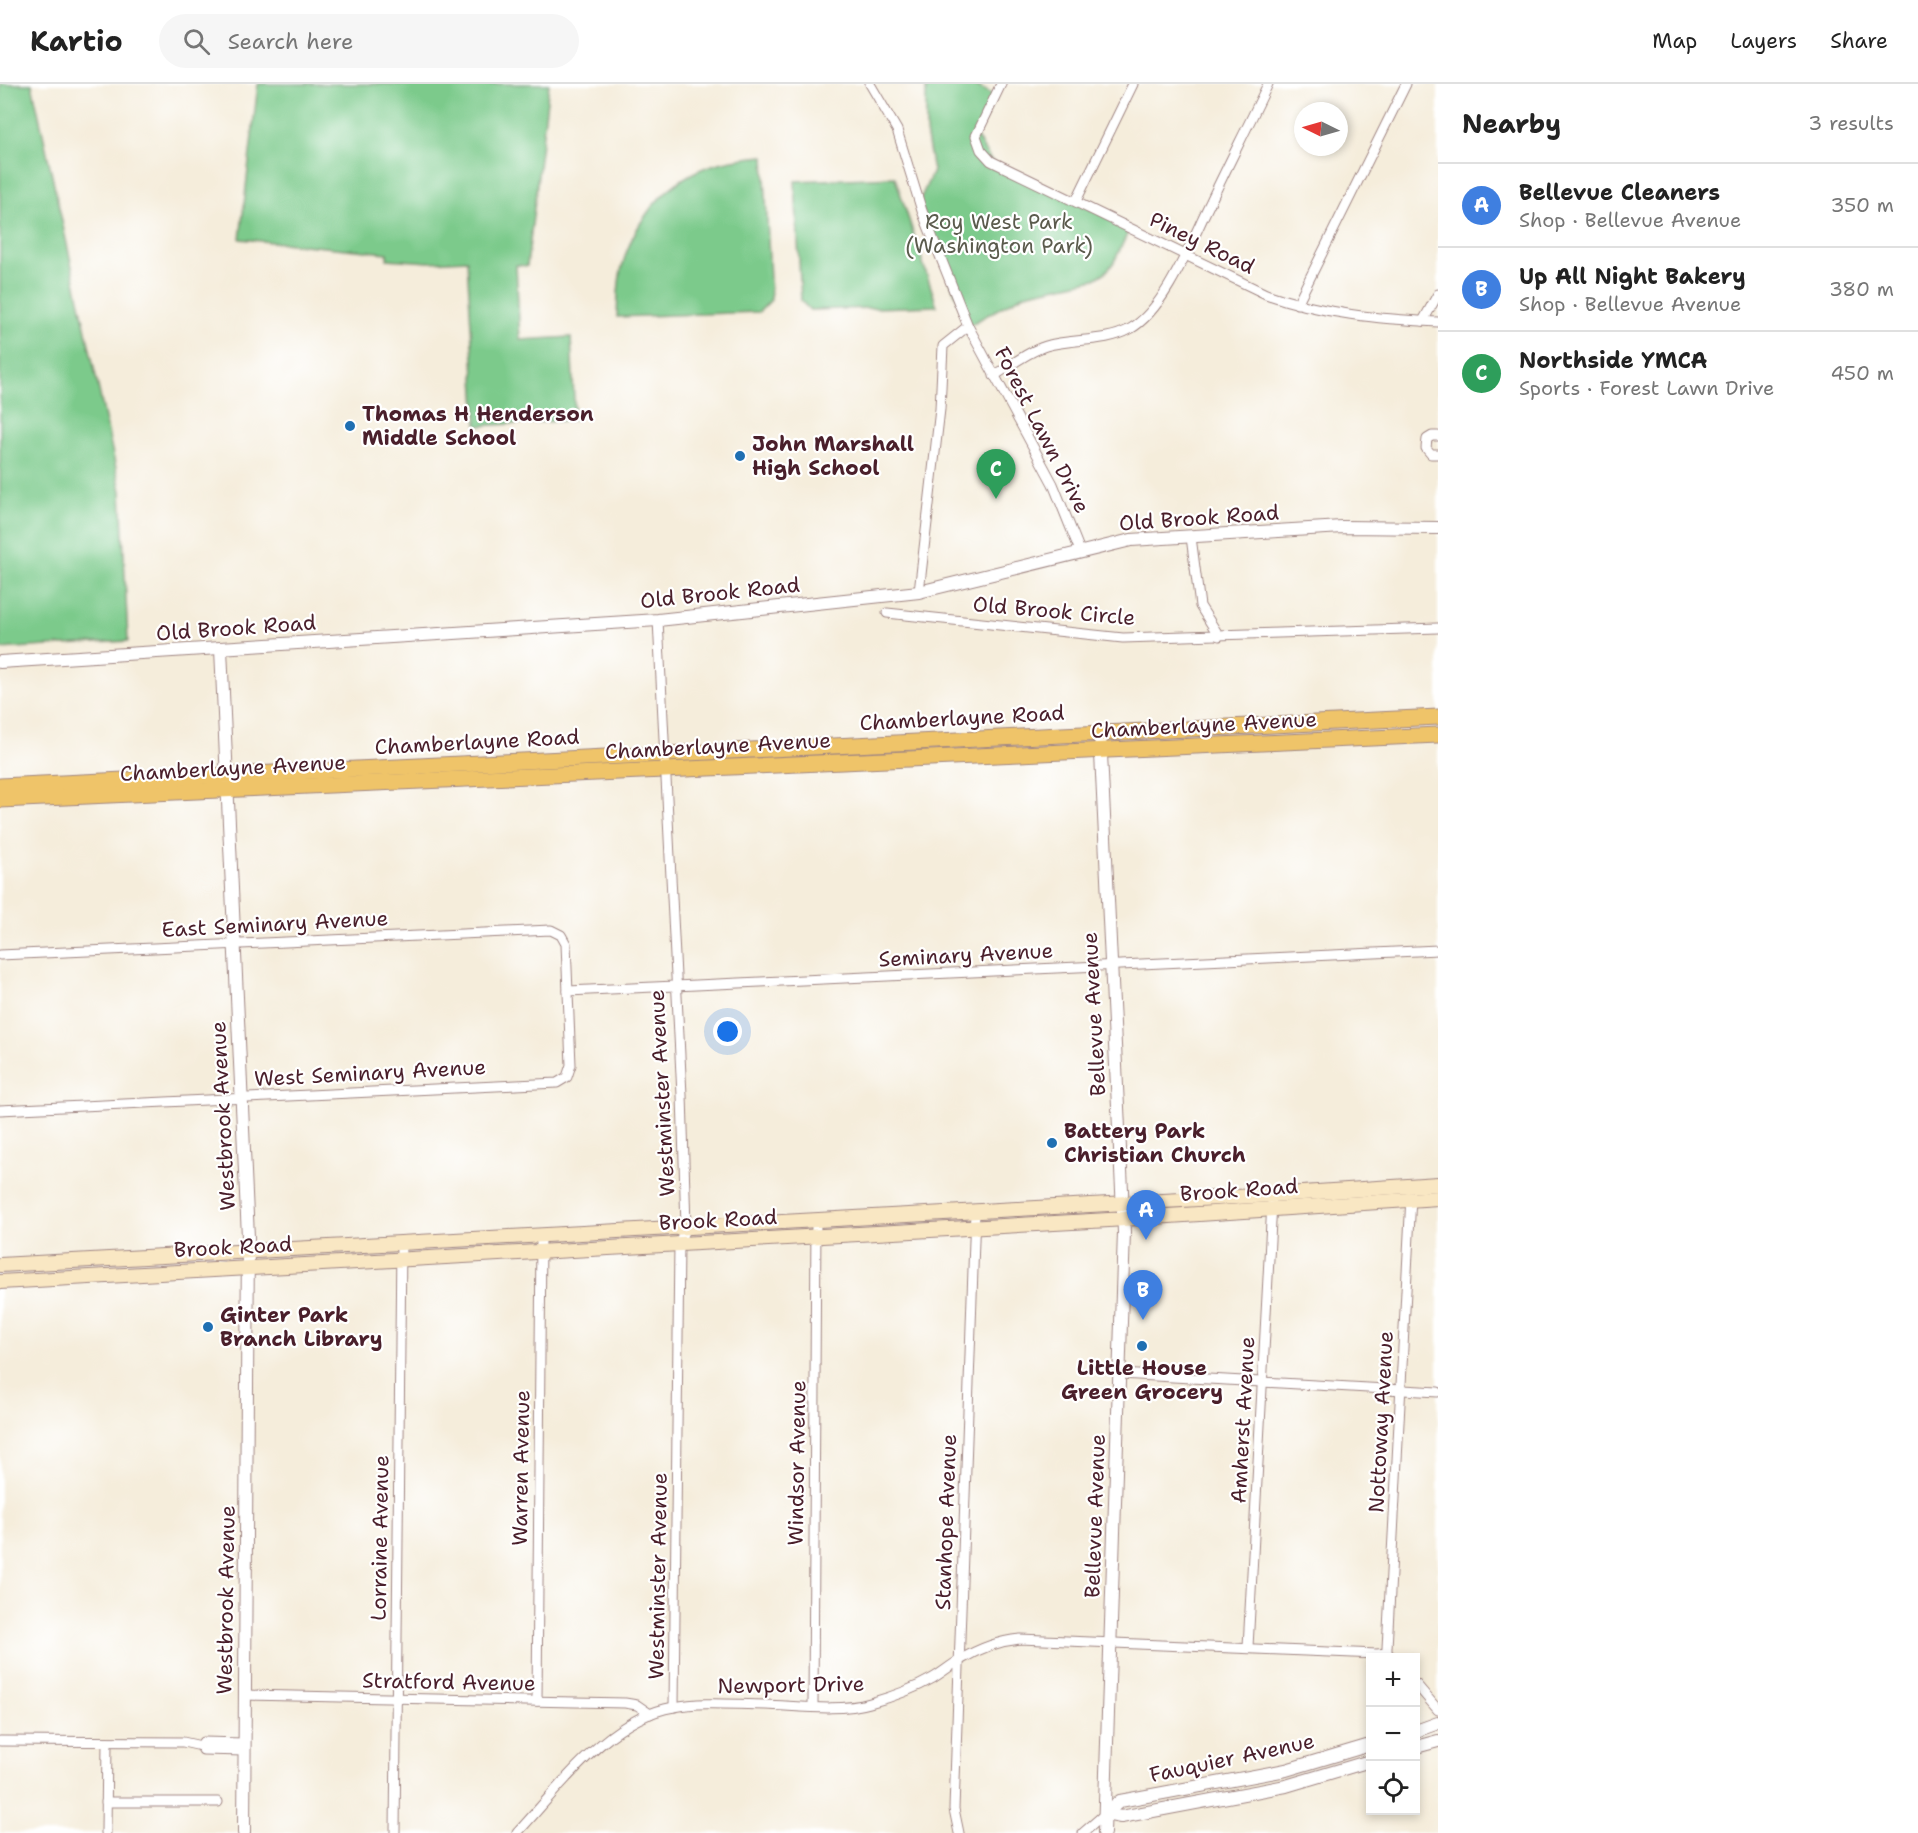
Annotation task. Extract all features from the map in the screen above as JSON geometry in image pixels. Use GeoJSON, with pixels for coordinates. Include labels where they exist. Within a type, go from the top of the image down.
{"type":"FeatureCollection","features":[{"type":"Feature","properties":{"kind":"main road","name":"Chamberlayne Avenue"},"geometry":{"type":"LineString","coordinates":[[1100,733],[1438,717]]}},
{"type":"Feature","properties":{"kind":"main road","name":"Chamberlayne Road"},"geometry":{"type":"LineString","coordinates":[[0,786],[227,782],[665,754],[1100,733]]}},
{"type":"Feature","properties":{"kind":"main road","name":"Chamberlayne Avenue"},"geometry":{"type":"LineString","coordinates":[[0,800],[227,782],[665,770],[1438,735]]}},
{"type":"Feature","properties":{"kind":"main road","name":"Brook Road"},"geometry":{"type":"LineString","coordinates":[[0,1282],[1124,1219],[1412,1185],[1438,1184]]}},
{"type":"Feature","properties":{"kind":"main road","name":"Brook Road"},"geometry":{"type":"LineString","coordinates":[[0,1265],[1123,1203],[1438,1198]]}},
{"type":"Feature","properties":{"kind":"street","name":"Forest Lawn Drive"},"geometry":{"type":"LineString","coordinates":[[870,84],[897,130],[922,211],[968,326],[1053,484],[1080,551]]}},
{"type":"Feature","properties":{"kind":"street","name":"Piney Road"},"geometry":{"type":"LineString","coordinates":[[1001,84],[976,136],[981,150],[991,161],[1254,289],[1297,304],[1350,316],[1438,322]]}},
{"type":"Feature","properties":{"kind":"street"},"geometry":{"type":"LineString","coordinates":[[1076,201],[1133,84]]}},
{"type":"Feature","properties":{"kind":"street"},"geometry":{"type":"LineString","coordinates":[[994,376],[1033,351],[1047,346],[1102,338],[1130,330],[1150,313],[1164,293],[1184,255],[1268,84]]}},
{"type":"Feature","properties":{"kind":"street"},"geometry":{"type":"LineString","coordinates":[[1297,304],[1406,84]]}},
{"type":"Feature","properties":{"kind":"street"},"geometry":{"type":"LineString","coordinates":[[1423,321],[1438,294]]}},
{"type":"Feature","properties":{"kind":"street"},"geometry":{"type":"LineString","coordinates":[[919,592],[940,409],[943,346],[968,326]]}},
{"type":"Feature","properties":{"kind":"street"},"geometry":{"type":"LineString","coordinates":[[1438,436],[1426,439],[1426,448],[1431,454],[1438,454]]}},
{"type":"Feature","properties":{"kind":"street","name":"Old Brook Road"},"geometry":{"type":"LineString","coordinates":[[0,662],[658,620],[919,592],[1131,540],[1342,527],[1438,528]]}},
{"type":"Feature","properties":{"kind":"street"},"geometry":{"type":"LineString","coordinates":[[1191,537],[1200,606],[1218,636]]}},
{"type":"Feature","properties":{"kind":"street","name":"Old Brook Circle"},"geometry":{"type":"LineString","coordinates":[[887,613],[1123,638],[1437,629]]}},
{"type":"Feature","properties":{"kind":"street","name":"Westminster Avenue"},"geometry":{"type":"LineString","coordinates":[[658,620],[682,1095],[686,1227],[679,1243],[674,1707]]}},
{"type":"Feature","properties":{"kind":"street","name":"Westbrook Avenue"},"geometry":{"type":"LineString","coordinates":[[221,649],[249,1268],[244,1833]]}},
{"type":"Feature","properties":{"kind":"street","name":"Bellevue Avenue"},"geometry":{"type":"LineString","coordinates":[[1100,733],[1124,1219],[1104,1833]]}},
{"type":"Feature","properties":{"kind":"street","name":"East Seminary Avenue"},"geometry":{"type":"LineString","coordinates":[[0,955],[551,930],[561,935],[566,944],[568,991]]}},
{"type":"Feature","properties":{"kind":"street","name":"Seminary Avenue"},"geometry":{"type":"LineString","coordinates":[[568,991],[1438,950]]}},
{"type":"Feature","properties":{"kind":"street","name":"West Seminary Avenue"},"geometry":{"type":"LineString","coordinates":[[0,1110],[557,1083],[570,1073],[571,1065],[568,991]]}},
{"type":"Feature","properties":{"kind":"street","name":"Nottoway Avenue"},"geometry":{"type":"LineString","coordinates":[[1390,1653],[1412,1185]]}},
{"type":"Feature","properties":{"kind":"street","name":"Amherst Avenue"},"geometry":{"type":"LineString","coordinates":[[1248,1647],[1272,1202]]}},
{"type":"Feature","properties":{"kind":"street","name":"Stanhope Avenue"},"geometry":{"type":"LineString","coordinates":[[959,1833],[954,1809],[975,1212]]}},
{"type":"Feature","properties":{"kind":"street","name":"Windsor Avenue"},"geometry":{"type":"LineString","coordinates":[[813,1707],[816,1220]]}},
{"type":"Feature","properties":{"kind":"street","name":"Warren Avenue"},"geometry":{"type":"LineString","coordinates":[[537,1701],[541,1236]]}},
{"type":"Feature","properties":{"kind":"street","name":"Lorraine Avenue"},"geometry":{"type":"LineString","coordinates":[[395,1833],[400,1243]]}},
{"type":"Feature","properties":{"kind":"street"},"geometry":{"type":"LineString","coordinates":[[1120,1374],[1438,1392]]}},
{"type":"Feature","properties":{"kind":"street","name":"Newport Drive"},"geometry":{"type":"LineString","coordinates":[[517,1833],[594,1751],[623,1728],[650,1714],[674,1707],[712,1704],[847,1707],[869,1704],[914,1688],[959,1660],[993,1645],[1033,1638],[1366,1653]]}},
{"type":"Feature","properties":{"kind":"street"},"geometry":{"type":"LineString","coordinates":[[1420,1689],[1438,1710]]}},
{"type":"Feature","properties":{"kind":"street","name":"Stratford Avenue"},"geometry":{"type":"LineString","coordinates":[[245,1695],[632,1704],[650,1714]]}},
{"type":"Feature","properties":{"kind":"street"},"geometry":{"type":"LineString","coordinates":[[1420,1730],[1438,1723]]}},
{"type":"Feature","properties":{"kind":"street"},"geometry":{"type":"LineString","coordinates":[[0,1741],[183,1742],[201,1746],[203,1750],[244,1747]]}},
{"type":"Feature","properties":{"kind":"street"},"geometry":{"type":"LineString","coordinates":[[1420,1746],[1438,1741]]}},
{"type":"Feature","properties":{"kind":"street"},"geometry":{"type":"LineString","coordinates":[[106,1833],[107,1742]]}},
{"type":"Feature","properties":{"kind":"street","name":"Fauquier Avenue"},"geometry":{"type":"LineString","coordinates":[[1083,1833],[1120,1801],[1286,1770],[1366,1746]]}},
{"type":"Feature","properties":{"kind":"street","name":"Fauquier Avenue"},"geometry":{"type":"LineString","coordinates":[[1105,1814],[1121,1817],[1286,1786],[1366,1762]]}},
{"type":"Feature","properties":{"kind":"street"},"geometry":{"type":"LineString","coordinates":[[106,1802],[218,1802]]}},
{"type":"Feature","properties":{"kind":"green space"},"geometry":{"type":"Polygon","coordinates":[[[0,84],[32,84],[121,491],[128,641],[0,649],[0,84]]]}},
{"type":"Feature","properties":{"kind":"green space"},"geometry":{"type":"Polygon","coordinates":[[[258,84],[549,84],[527,266],[516,265],[520,340],[571,337],[575,420],[477,426],[467,260],[429,262],[387,259],[388,253],[240,239],[258,84]]]}},
{"type":"Feature","properties":{"kind":"green space","name":"Roy West Park (Washington Park)"},"geometry":{"type":"Polygon","coordinates":[[[926,84],[973,84],[996,96],[976,136],[991,161],[1130,228],[1114,262],[1106,272],[1095,279],[1025,294],[968,326],[919,202],[933,171],[926,132],[926,84]]]}},
{"type":"Feature","properties":{"kind":"green space"},"geometry":{"type":"Polygon","coordinates":[[[764,156],[771,300],[759,312],[617,317],[619,279],[627,252],[640,224],[659,199],[683,179],[697,171],[730,160],[764,156]]]}},
{"type":"Feature","properties":{"kind":"green space"},"geometry":{"type":"Polygon","coordinates":[[[895,177],[937,306],[810,310],[801,301],[795,181],[895,177]]]}},
{"type":"Feature","properties":{"kind":"place","name":"Thomas H Henderson Middle School"},"geometry":{"type":"Point","coordinates":[350,426]}},
{"type":"Feature","properties":{"kind":"place","name":"John Marshall High School"},"geometry":{"type":"Point","coordinates":[740,456]}},
{"type":"Feature","properties":{"kind":"place","name":"Northside YMCA"},"geometry":{"type":"Point","coordinates":[996,499]}},
{"type":"Feature","properties":{"kind":"place","name":"Battery Park Christian Church"},"geometry":{"type":"Point","coordinates":[1052,1143]}},
{"type":"Feature","properties":{"kind":"place","name":"Bellevue Cleaners"},"geometry":{"type":"Point","coordinates":[1146,1240]}},
{"type":"Feature","properties":{"kind":"place","name":"Up All Night Bakery"},"geometry":{"type":"Point","coordinates":[1143,1320]}},
{"type":"Feature","properties":{"kind":"place","name":"Ginter Park Branch Library"},"geometry":{"type":"Point","coordinates":[208,1327]}},
{"type":"Feature","properties":{"kind":"place","name":"Little House Green Grocery"},"geometry":{"type":"Point","coordinates":[1142,1346]}}]}
